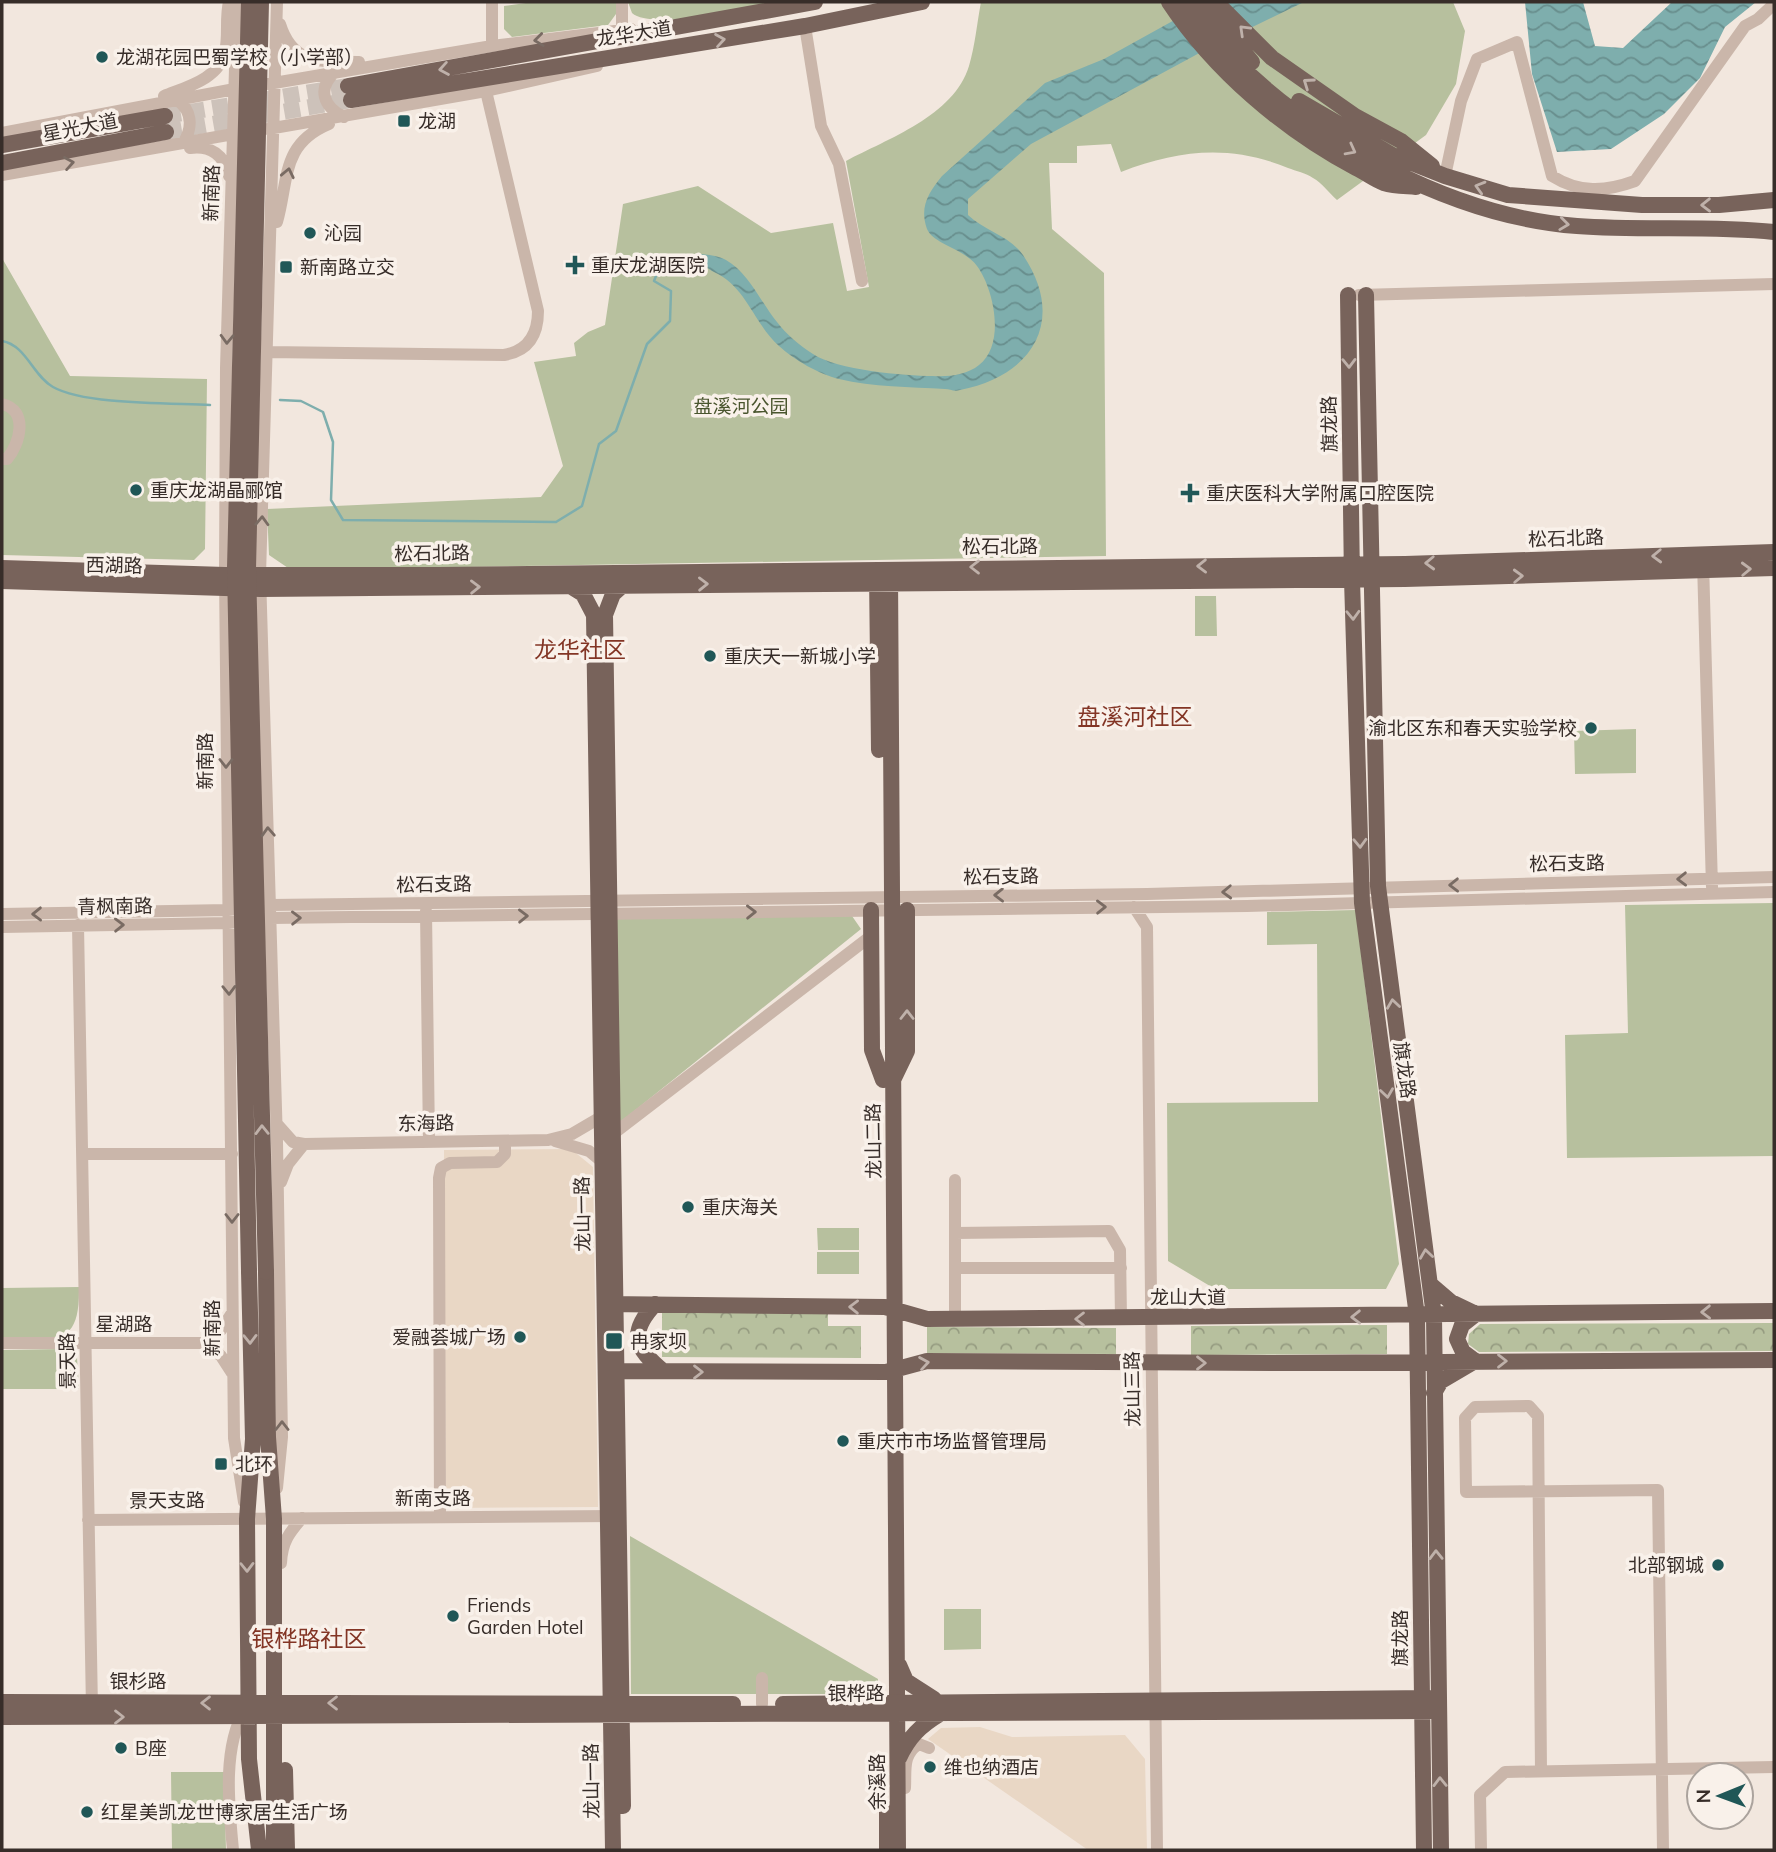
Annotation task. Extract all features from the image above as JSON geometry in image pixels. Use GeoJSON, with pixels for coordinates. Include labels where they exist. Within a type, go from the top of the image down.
{"type":"FeatureCollection","features":[{"type":"Feature","properties":{"kind":"main road","name":"新南路"},"geometry":{"type":"LineString","coordinates":[[249,2],[235,568],[253,1439],[247,1519],[246,1712],[251,1848]]}},
{"type":"Feature","properties":{"kind":"main road"},"geometry":{"type":"LineString","coordinates":[[261,2],[248,569],[268,1437],[274,1519],[274,1850]]}},
{"type":"Feature","properties":{"kind":"main road","name":"龙华大道"},"geometry":{"type":"LineString","coordinates":[[815,2],[787,5],[350,93],[653,51],[805,26],[922,2]]}},
{"type":"Feature","properties":{"kind":"main road"},"geometry":{"type":"LineString","coordinates":[[1169,2],[1221,65],[1392,155],[1445,176],[1508,195],[1615,203],[1701,206],[1774,200]]}},
{"type":"Feature","properties":{"kind":"main road"},"geometry":{"type":"LineString","coordinates":[[1186,2],[1229,56],[1256,82],[1350,150],[1427,189],[1512,217],[1575,226],[1657,230],[1732,228],[1774,232]]}},
{"type":"Feature","properties":{"kind":"main road"},"geometry":{"type":"LineString","coordinates":[[1203,2],[1240,51],[1256,82]]}},
{"type":"Feature","properties":{"kind":"main road"},"geometry":{"type":"LineString","coordinates":[[1216,2],[1272,58],[1354,116],[1401,141],[1445,176]]}},
{"type":"Feature","properties":{"kind":"main road","name":"星光大道"},"geometry":{"type":"LineString","coordinates":[[2,145],[165,124],[2,163]]}},
{"type":"Feature","properties":{"kind":"main road","name":"旗龙路"},"geometry":{"type":"LineString","coordinates":[[1348,295],[1361,895],[1417,1316],[1427,1361],[1422,1704],[1424,1850]]}},
{"type":"Feature","properties":{"kind":"main road"},"geometry":{"type":"LineString","coordinates":[[1366,295],[1378,895],[1434,1315],[1427,1361],[1434,1393],[1441,1850]]}},
{"type":"Feature","properties":{"kind":"main road","name":"松石北路"},"geometry":{"type":"LineString","coordinates":[[225,582],[884,574],[1370,572],[1703,562],[1774,552]]}},
{"type":"Feature","properties":{"kind":"main road","name":"松石北路"},"geometry":{"type":"LineString","coordinates":[[1703,562],[1774,568]]}},
{"type":"Feature","properties":{"kind":"main road","name":"西湖路"},"geometry":{"type":"LineString","coordinates":[[2,568],[225,582]]}},
{"type":"Feature","properties":{"kind":"main road","name":"松石北路"},"geometry":{"type":"LineString","coordinates":[[260,582],[570,586],[884,574]]}},
{"type":"Feature","properties":{"kind":"main road","name":"龙山二路"},"geometry":{"type":"LineString","coordinates":[[884,574],[890,1309],[897,1662],[893,1707]]}},
{"type":"Feature","properties":{"kind":"main road","name":"西湖路"},"geometry":{"type":"LineString","coordinates":[[2,581],[225,582]]}},
{"type":"Feature","properties":{"kind":"main road","name":"龙山一路"},"geometry":{"type":"LineString","coordinates":[[610,1304],[601,1161],[605,615],[612,594],[623,585]]}},
{"type":"Feature","properties":{"kind":"main road","name":"龙山一路"},"geometry":{"type":"LineString","coordinates":[[570,586],[583,594],[594,615],[603,908],[614,1134],[610,1304],[616,1710],[613,1850]]}},
{"type":"Feature","properties":{"kind":"main road"},"geometry":{"type":"LineString","coordinates":[[887,906],[907,1051],[888,1080],[872,1051],[871,936],[887,906]]}},
{"type":"Feature","properties":{"kind":"main road"},"geometry":{"type":"LineString","coordinates":[[1430,1284],[1451,1302],[1476,1314],[1462,1325],[1457,1339],[1463,1352],[1475,1361]]}},
{"type":"Feature","properties":{"kind":"main road","name":"龙山大道"},"geometry":{"type":"LineString","coordinates":[[610,1304],[890,1309],[927,1319],[1774,1311]]}},
{"type":"Feature","properties":{"kind":"main road"},"geometry":{"type":"LineString","coordinates":[[655,1304],[637,1329],[638,1344],[646,1357],[663,1371]]}},
{"type":"Feature","properties":{"kind":"main road"},"geometry":{"type":"LineString","coordinates":[[611,1371],[891,1370],[927,1361],[1151,1363],[1774,1360]]}},
{"type":"Feature","properties":{"kind":"main road"},"geometry":{"type":"LineString","coordinates":[[1434,1393],[1441,1381],[1453,1371],[1475,1361]]}},
{"type":"Feature","properties":{"kind":"main road","name":"龙山二路"},"geometry":{"type":"LineString","coordinates":[[891,1370],[893,1707]]}},
{"type":"Feature","properties":{"kind":"main road"},"geometry":{"type":"LineString","coordinates":[[897,1662],[906,1681],[940,1707],[908,1740],[898,1760]]}},
{"type":"Feature","properties":{"kind":"main road","name":"银杉路"},"geometry":{"type":"LineString","coordinates":[[2,1702],[92,1709],[246,1712],[275,1709]]}},
{"type":"Feature","properties":{"kind":"main road","name":"银桦路"},"geometry":{"type":"LineString","coordinates":[[616,1710],[762,1704],[893,1707]]}},
{"type":"Feature","properties":{"kind":"main road","name":"银桦路"},"geometry":{"type":"LineString","coordinates":[[275,1709],[616,1710],[1439,1704]]}},
{"type":"Feature","properties":{"kind":"main road","name":"余溪路"},"geometry":{"type":"LineString","coordinates":[[893,1707],[898,1760],[898,1850]]}},
{"type":"Feature","properties":{"kind":"main road","name":"余溪路"},"geometry":{"type":"LineString","coordinates":[[887,1850],[893,1707]]}},
{"type":"Feature","properties":{"kind":"main road","name":"银杉路"},"geometry":{"type":"LineString","coordinates":[[2,1717],[92,1709]]}},
{"type":"Feature","properties":{"kind":"main road"},"geometry":{"type":"LineString","coordinates":[[275,1709],[285,1757],[287,1850]]}},
{"type":"Feature","properties":{"kind":"main road","name":"龙山一路"},"geometry":{"type":"LineString","coordinates":[[616,1710],[624,1850]]}},
{"type":"Feature","properties":{"kind":"street"},"geometry":{"type":"LineString","coordinates":[[138,105],[197,83],[218,66],[225,54],[229,2]]}},
{"type":"Feature","properties":{"kind":"street","name":"新南路"},"geometry":{"type":"LineString","coordinates":[[237,2],[226,368],[225,582],[234,1438],[247,1519]]}},
{"type":"Feature","properties":{"kind":"street"},"geometry":{"type":"LineString","coordinates":[[492,2],[492,46]]}},
{"type":"Feature","properties":{"kind":"street"},"geometry":{"type":"LineString","coordinates":[[622,2],[622,29]]}},
{"type":"Feature","properties":{"kind":"street"},"geometry":{"type":"LineString","coordinates":[[1445,176],[1461,101],[1478,59],[1517,41],[1552,176],[1568,186],[1592,190],[1615,188],[1635,181],[1745,26],[1758,19],[1774,4]]}},
{"type":"Feature","properties":{"kind":"street"},"geometry":{"type":"LineString","coordinates":[[276,6],[285,39],[292,48],[310,59],[390,62]]}},
{"type":"Feature","properties":{"kind":"street"},"geometry":{"type":"LineString","coordinates":[[274,1519],[282,1437],[271,911],[260,582],[276,6]]}},
{"type":"Feature","properties":{"kind":"street"},"geometry":{"type":"LineString","coordinates":[[805,26],[821,127],[839,164],[862,281]]}},
{"type":"Feature","properties":{"kind":"street"},"geometry":{"type":"LineString","coordinates":[[2,133],[138,105],[492,46],[622,29],[680,27]]}},
{"type":"Feature","properties":{"kind":"street"},"geometry":{"type":"LineString","coordinates":[[2,174],[344,117],[555,78],[653,51]]}},
{"type":"Feature","properties":{"kind":"street"},"geometry":{"type":"LineString","coordinates":[[336,71],[325,84],[325,99],[329,107],[344,117]]}},
{"type":"Feature","properties":{"kind":"street"},"geometry":{"type":"LineString","coordinates":[[267,352],[505,355],[526,346],[538,325],[538,312],[486,91]]}},
{"type":"Feature","properties":{"kind":"street"},"geometry":{"type":"LineString","coordinates":[[176,99],[184,104],[191,122],[184,142]]}},
{"type":"Feature","properties":{"kind":"street"},"geometry":{"type":"LineString","coordinates":[[271,239],[283,201],[287,173],[299,143],[318,128],[344,117]]}},
{"type":"Feature","properties":{"kind":"street"},"geometry":{"type":"LineString","coordinates":[[137,150],[210,149],[224,161],[232,193]]}},
{"type":"Feature","properties":{"kind":"street"},"geometry":{"type":"LineString","coordinates":[[1348,295],[1774,284]]}},
{"type":"Feature","properties":{"kind":"street"},"geometry":{"type":"LineString","coordinates":[[2,404],[8,405],[16,416],[20,432],[17,447],[7,459],[2,459]]}},
{"type":"Feature","properties":{"kind":"street"},"geometry":{"type":"LineString","coordinates":[[1703,562],[1712,894]]}},
{"type":"Feature","properties":{"kind":"street","name":"松石支路"},"geometry":{"type":"LineString","coordinates":[[1378,895],[1774,877]]}},
{"type":"Feature","properties":{"kind":"street","name":"松石支路"},"geometry":{"type":"LineString","coordinates":[[887,906],[1361,895],[1774,892]]}},
{"type":"Feature","properties":{"kind":"street","name":"松石支路"},"geometry":{"type":"LineString","coordinates":[[228,916],[271,911],[887,906],[1162,907],[1361,895]]}},
{"type":"Feature","properties":{"kind":"street"},"geometry":{"type":"LineString","coordinates":[[1134,907],[1147,928],[1162,907]]}},
{"type":"Feature","properties":{"kind":"street"},"geometry":{"type":"LineString","coordinates":[[426,910],[429,1142]]}},
{"type":"Feature","properties":{"kind":"street","name":"青枫南路"},"geometry":{"type":"LineString","coordinates":[[2,914],[228,916]]}},
{"type":"Feature","properties":{"kind":"street","name":"青枫南路"},"geometry":{"type":"LineString","coordinates":[[2,927],[228,916]]}},
{"type":"Feature","properties":{"kind":"street","name":"景天路"},"geometry":{"type":"LineString","coordinates":[[78,925],[92,1709]]}},
{"type":"Feature","properties":{"kind":"street","name":"龙山三路"},"geometry":{"type":"LineString","coordinates":[[1147,928],[1157,1850]]}},
{"type":"Feature","properties":{"kind":"street"},"geometry":{"type":"LineString","coordinates":[[614,1134],[871,936]]}},
{"type":"Feature","properties":{"kind":"street"},"geometry":{"type":"LineString","coordinates":[[601,1117],[572,1139],[601,1161]]}},
{"type":"Feature","properties":{"kind":"street"},"geometry":{"type":"LineString","coordinates":[[276,1124],[293,1142],[304,1144],[288,1164],[278,1191]]}},
{"type":"Feature","properties":{"kind":"street","name":"东海路"},"geometry":{"type":"LineString","coordinates":[[304,1144],[572,1139]]}},
{"type":"Feature","properties":{"kind":"street"},"geometry":{"type":"LineString","coordinates":[[440,1517],[439,1178],[441,1168],[450,1163],[497,1162],[505,1154],[505,1141]]}},
{"type":"Feature","properties":{"kind":"street"},"geometry":{"type":"LineString","coordinates":[[83,1154],[232,1154]]}},
{"type":"Feature","properties":{"kind":"street"},"geometry":{"type":"LineString","coordinates":[[955,1180],[956,1319]]}},
{"type":"Feature","properties":{"kind":"street"},"geometry":{"type":"LineString","coordinates":[[955,1233],[1109,1231],[1120,1250],[1121,1319]]}},
{"type":"Feature","properties":{"kind":"street"},"geometry":{"type":"LineString","coordinates":[[955,1268],[1121,1268]]}},
{"type":"Feature","properties":{"kind":"street"},"geometry":{"type":"LineString","coordinates":[[233,1312],[221,1330],[205,1343],[221,1356],[233,1375]]}},
{"type":"Feature","properties":{"kind":"street","name":"星湖路"},"geometry":{"type":"LineString","coordinates":[[2,1343],[205,1343]]}},
{"type":"Feature","properties":{"kind":"street"},"geometry":{"type":"LineString","coordinates":[[1541,1771],[1538,1491],[1538,1416],[1529,1406],[1475,1406],[1465,1418],[1466,1492],[1538,1491],[1658,1490],[1663,1850]]}},
{"type":"Feature","properties":{"kind":"street","name":"新南支路"},"geometry":{"type":"LineString","coordinates":[[247,1519],[614,1516]]}},
{"type":"Feature","properties":{"kind":"street"},"geometry":{"type":"LineString","coordinates":[[274,1596],[281,1583],[281,1548],[286,1536],[302,1518]]}},
{"type":"Feature","properties":{"kind":"street","name":"景天支路"},"geometry":{"type":"LineString","coordinates":[[88,1520],[247,1519]]}},
{"type":"Feature","properties":{"kind":"street"},"geometry":{"type":"LineString","coordinates":[[762,1678],[762,1704]]}},
{"type":"Feature","properties":{"kind":"street"},"geometry":{"type":"LineString","coordinates":[[233,1850],[231,1751],[246,1712]]}},
{"type":"Feature","properties":{"kind":"street"},"geometry":{"type":"LineString","coordinates":[[898,1789],[905,1788],[906,1758],[910,1749],[919,1744],[929,1748]]}},
{"type":"Feature","properties":{"kind":"street"},"geometry":{"type":"LineString","coordinates":[[1481,1850],[1480,1795],[1505,1772],[1774,1767]]}},
{"type":"Feature","properties":{"kind":"green space"},"geometry":{"type":"Polygon","coordinates":[[[533,2],[616,2],[616,14],[608,25],[512,37],[504,29],[504,6],[533,2]]]}},
{"type":"Feature","properties":{"kind":"green space"},"geometry":{"type":"Polygon","coordinates":[[[628,2],[778,2],[702,16],[659,20],[632,13],[628,2]]]}},
{"type":"Feature","properties":{"kind":"green space","name":"盘溪河公园"},"geometry":{"type":"Polygon","coordinates":[[[981,2],[1453,2],[1465,31],[1456,84],[1426,135],[1337,200],[1307,175],[1245,155],[1184,155],[1121,172],[1111,144],[1077,146],[1077,163],[1049,163],[1052,229],[1104,273],[1106,556],[291,570],[269,555],[267,509],[541,497],[563,466],[534,362],[576,356],[574,343],[588,332],[605,325],[623,204],[698,186],[771,233],[833,223],[847,291],[869,287],[846,161],[917,124],[949,99],[961,84],[969,66],[981,2]]]}},
{"type":"Feature","properties":{"kind":"green space"},"geometry":{"type":"Polygon","coordinates":[[[2,258],[70,376],[207,379],[205,549],[194,560],[2,555],[2,258]]]}},
{"type":"Feature","properties":{"kind":"green space"},"geometry":{"type":"Polygon","coordinates":[[[1195,596],[1216,596],[1217,636],[1195,636],[1195,596]]]}},
{"type":"Feature","properties":{"kind":"green space"},"geometry":{"type":"Polygon","coordinates":[[[1636,729],[1636,773],[1575,774],[1574,731],[1636,729]]]}},
{"type":"Feature","properties":{"kind":"green space"},"geometry":{"type":"Polygon","coordinates":[[[1774,903],[1774,1156],[1567,1158],[1565,1035],[1628,1033],[1625,905],[1774,903]]]}},
{"type":"Feature","properties":{"kind":"green space"},"geometry":{"type":"Polygon","coordinates":[[[1356,910],[1399,1264],[1386,1289],[1215,1289],[1168,1261],[1167,1103],[1318,1102],[1317,944],[1267,945],[1267,912],[1356,910]]]}},
{"type":"Feature","properties":{"kind":"green space"},"geometry":{"type":"Polygon","coordinates":[[[852,916],[861,929],[618,1124],[615,918],[852,916]]]}},
{"type":"Feature","properties":{"kind":"green space"},"geometry":{"type":"Polygon","coordinates":[[[817,1228],[859,1228],[859,1250],[818,1250],[817,1228]]]}},
{"type":"Feature","properties":{"kind":"green space"},"geometry":{"type":"Polygon","coordinates":[[[817,1252],[859,1252],[859,1274],[817,1274],[817,1252]]]}},
{"type":"Feature","properties":{"kind":"green space"},"geometry":{"type":"Polygon","coordinates":[[[79,1287],[75,1322],[69,1331],[49,1338],[2,1337],[2,1288],[79,1287]]]}},
{"type":"Feature","properties":{"kind":"green space"},"geometry":{"type":"Polygon","coordinates":[[[662,1312],[828,1313],[828,1326],[861,1326],[861,1358],[662,1357],[662,1312]]]}},
{"type":"Feature","properties":{"kind":"green space"},"geometry":{"type":"Polygon","coordinates":[[[1774,1323],[1774,1351],[1479,1352],[1468,1344],[1469,1334],[1480,1324],[1774,1323]]]}},
{"type":"Feature","properties":{"kind":"green space"},"geometry":{"type":"Polygon","coordinates":[[[1387,1325],[1387,1354],[1191,1355],[1191,1326],[1387,1325]]]}},
{"type":"Feature","properties":{"kind":"green space"},"geometry":{"type":"Polygon","coordinates":[[[927,1327],[1116,1328],[1116,1354],[927,1353],[927,1327]]]}},
{"type":"Feature","properties":{"kind":"green space"},"geometry":{"type":"Polygon","coordinates":[[[62,1349],[77,1358],[79,1389],[2,1389],[2,1350],[62,1349]]]}},
{"type":"Feature","properties":{"kind":"green space"},"geometry":{"type":"Polygon","coordinates":[[[630,1536],[878,1679],[878,1694],[631,1694],[630,1536]]]}},
{"type":"Feature","properties":{"kind":"green space"},"geometry":{"type":"Polygon","coordinates":[[[944,1609],[981,1609],[981,1649],[944,1650],[944,1609]]]}},
{"type":"Feature","properties":{"kind":"green space"},"geometry":{"type":"Polygon","coordinates":[[[171,1772],[224,1772],[226,1850],[172,1850],[171,1772]]]}},
{"type":"Feature","properties":{"kind":"shaded area","name":"爱融荟城广场"},"geometry":{"type":"Polygon","coordinates":[[[571,1149],[593,1167],[598,1507],[446,1508],[444,1150],[571,1149]]]}},
{"type":"Feature","properties":{"kind":"shaded area"},"geometry":{"type":"Polygon","coordinates":[[[980,1727],[1012,1737],[1125,1735],[1145,1759],[1147,1850],[1088,1850],[928,1739],[941,1728],[980,1727]]]}},
{"type":"Feature","properties":{"kind":"water"},"geometry":{"type":"Polygon","coordinates":[[[1207,2],[1304,2],[1205,50],[1031,144],[968,199],[968,215],[1018,248],[1036,279],[1042,302],[1042,323],[1035,342],[1024,358],[1007,372],[985,383],[956,391],[878,385],[831,377],[807,366],[785,351],[770,337],[734,286],[696,261],[695,254],[707,255],[722,258],[734,265],[785,331],[824,360],[871,371],[921,376],[951,376],[974,368],[987,356],[992,344],[995,316],[992,302],[983,276],[972,260],[936,239],[927,229],[925,207],[933,188],[942,176],[1045,83],[1104,59],[1207,2]]]}},
{"type":"Feature","properties":{"kind":"water"},"geometry":{"type":"Polygon","coordinates":[[[1525,2],[1583,2],[1595,46],[1623,48],[1672,2],[1756,2],[1725,27],[1700,78],[1664,114],[1611,149],[1557,152],[1532,74],[1525,2]]]}},
{"type":"Feature","properties":{"kind":"waterway"},"geometry":{"type":"LineString","coordinates":[[280,400],[301,401],[323,412],[333,442],[331,500],[343,520],[556,522],[582,506],[599,444],[616,431],[647,344],[670,321],[671,291],[654,281],[662,261],[699,257]]}},
{"type":"Feature","properties":{"kind":"waterway"},"geometry":{"type":"LineString","coordinates":[[2,341],[17,348],[46,382],[67,393],[128,402],[210,405]]}},
{"type":"Feature","properties":{"kind":"tunnel"},"geometry":{"type":"LineString","coordinates":[[165,116],[348,86]]}},
{"type":"Feature","properties":{"kind":"tunnel"},"geometry":{"type":"LineString","coordinates":[[166,132],[351,100]]}},
{"type":"Feature","properties":{"kind":"place","name":"龙湖花园巴蜀学校（小学部）"},"geometry":{"type":"Point","coordinates":[102,57]}},
{"type":"Feature","properties":{"kind":"place","name":"龙湖"},"geometry":{"type":"Point","coordinates":[404,121]}},
{"type":"Feature","properties":{"kind":"place","name":"沁园"},"geometry":{"type":"Point","coordinates":[310,233]}},
{"type":"Feature","properties":{"kind":"place","name":"重庆龙湖医院"},"geometry":{"type":"Point","coordinates":[575,265]}},
{"type":"Feature","properties":{"kind":"place","name":"新南路立交"},"geometry":{"type":"Point","coordinates":[286,267]}},
{"type":"Feature","properties":{"kind":"place","name":"重庆龙湖晶郦馆"},"geometry":{"type":"Point","coordinates":[136,490]}},
{"type":"Feature","properties":{"kind":"place","name":"重庆医科大学附属口腔医院"},"geometry":{"type":"Point","coordinates":[1190,493]}},
{"type":"Feature","properties":{"kind":"place","name":"重庆天一新城小学"},"geometry":{"type":"Point","coordinates":[710,656]}},
{"type":"Feature","properties":{"kind":"place","name":"渝北区东和春天实验学校"},"geometry":{"type":"Point","coordinates":[1591,728]}},
{"type":"Feature","properties":{"kind":"place","name":"重庆海关"},"geometry":{"type":"Point","coordinates":[688,1207]}},
{"type":"Feature","properties":{"kind":"place","name":"爱融荟城广场"},"geometry":{"type":"Point","coordinates":[520,1337]}},
{"type":"Feature","properties":{"kind":"place","name":"冉家坝"},"geometry":{"type":"Point","coordinates":[614,1341]}},
{"type":"Feature","properties":{"kind":"place","name":"重庆市市场监督管理局"},"geometry":{"type":"Point","coordinates":[843,1441]}},
{"type":"Feature","properties":{"kind":"place","name":"北环"},"geometry":{"type":"Point","coordinates":[221,1464]}},
{"type":"Feature","properties":{"kind":"place","name":"北部钢城"},"geometry":{"type":"Point","coordinates":[1718,1565]}},
{"type":"Feature","properties":{"kind":"place","name":"Friends Garden Hotel"},"geometry":{"type":"Point","coordinates":[453,1616]}},
{"type":"Feature","properties":{"kind":"place","name":"B座"},"geometry":{"type":"Point","coordinates":[121,1748]}},
{"type":"Feature","properties":{"kind":"place","name":"维也纳酒店"},"geometry":{"type":"Point","coordinates":[930,1767]}},
{"type":"Feature","properties":{"kind":"place","name":"红星美凯龙世博家居生活广场"},"geometry":{"type":"Point","coordinates":[87,1812]}},
{"type":"Feature","properties":{"kind":"district","name":"龙华社区"},"geometry":{"type":"Point","coordinates":[580,650]}},
{"type":"Feature","properties":{"kind":"district","name":"盘溪河社区"},"geometry":{"type":"Point","coordinates":[1135,717]}},
{"type":"Feature","properties":{"kind":"district","name":"银桦路社区"},"geometry":{"type":"Point","coordinates":[309,1639]}}]}
